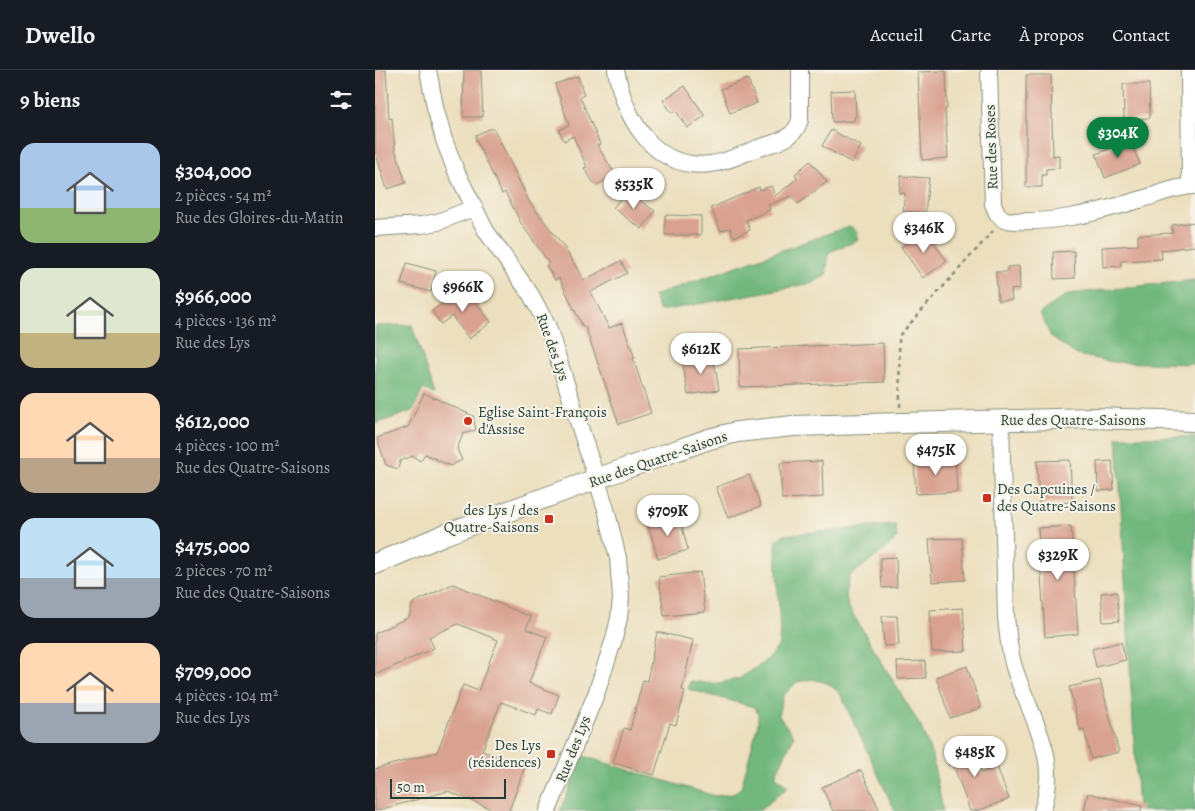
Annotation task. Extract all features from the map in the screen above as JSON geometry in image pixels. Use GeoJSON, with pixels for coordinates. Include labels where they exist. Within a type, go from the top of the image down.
{"type":"FeatureCollection","features":[{"type":"Feature","properties":{"kind":"street","name":"Rue des Lys"},"geometry":{"type":"LineString","coordinates":[[428,70],[444,140],[473,208],[486,231],[531,295],[548,327],[596,479],[618,558],[621,598],[619,618],[612,647],[596,694],[548,811]]}},
{"type":"Feature","properties":{"kind":"street"},"geometry":{"type":"LineString","coordinates":[[616,70],[624,102],[633,122],[644,137],[655,148],[670,158],[684,163],[697,164],[712,164],[790,136],[797,128],[800,120],[800,70]]}},
{"type":"Feature","properties":{"kind":"street","name":"Rue des Roses"},"geometry":{"type":"LineString","coordinates":[[989,70],[993,204],[997,213],[1004,220]]}},
{"type":"Feature","properties":{"kind":"street"},"geometry":{"type":"LineString","coordinates":[[1004,220],[1069,218],[1192,186],[1189,70]]}},
{"type":"Feature","properties":{"kind":"street"},"geometry":{"type":"LineString","coordinates":[[375,228],[438,222],[473,208]]}},
{"type":"Feature","properties":{"kind":"street","name":"Rue des Quatre-Saisons"},"geometry":{"type":"LineString","coordinates":[[375,564],[446,534],[596,479],[709,439],[737,432],[793,426],[1001,420],[1091,418],[1195,421]]}},
{"type":"Feature","properties":{"kind":"street"},"geometry":{"type":"LineString","coordinates":[[1001,420],[1006,617],[1015,670],[1044,744],[1048,780],[1042,811]]}},
{"type":"Feature","properties":{"kind":"path"},"geometry":{"type":"LineString","coordinates":[[900,424],[899,336],[1004,220]]}},
{"type":"Feature","properties":{"kind":"green space"},"geometry":{"type":"Polygon","coordinates":[[[850,226],[858,233],[857,241],[829,252],[826,275],[813,283],[660,311],[653,296],[850,226]]]}},
{"type":"Feature","properties":{"kind":"green space"},"geometry":{"type":"Polygon","coordinates":[[[1195,280],[1195,364],[1112,362],[1077,355],[1051,337],[1040,313],[1068,294],[1195,280]]]}},
{"type":"Feature","properties":{"kind":"green space"},"geometry":{"type":"Polygon","coordinates":[[[412,325],[434,394],[423,389],[413,411],[375,424],[375,326],[412,325]]]}},
{"type":"Feature","properties":{"kind":"green space"},"geometry":{"type":"Polygon","coordinates":[[[1117,437],[1195,437],[1195,811],[1138,811],[1117,437]]]}},
{"type":"Feature","properties":{"kind":"green space"},"geometry":{"type":"Polygon","coordinates":[[[895,525],[897,538],[850,576],[845,593],[848,606],[921,727],[932,756],[943,811],[895,811],[840,693],[827,683],[812,679],[797,682],[783,696],[778,715],[794,736],[775,776],[788,787],[759,811],[560,811],[583,756],[715,796],[732,794],[741,788],[758,724],[758,714],[754,707],[688,689],[690,681],[713,684],[739,679],[764,662],[778,647],[780,633],[776,550],[777,540],[783,535],[895,525]]]}},
{"type":"Feature","properties":{"kind":"building"},"geometry":{"type":"Polygon","coordinates":[[[375,70],[386,70],[389,119],[392,118],[395,149],[406,183],[387,189],[375,151],[375,70]]]}},
{"type":"Feature","properties":{"kind":"building"},"geometry":{"type":"Polygon","coordinates":[[[464,70],[481,70],[483,117],[463,117],[464,70]]]}},
{"type":"Feature","properties":{"kind":"building"},"geometry":{"type":"Polygon","coordinates":[[[946,71],[947,109],[945,109],[948,158],[922,160],[918,72],[946,71]]]}},
{"type":"Feature","properties":{"kind":"building"},"geometry":{"type":"Polygon","coordinates":[[[1026,75],[1051,75],[1053,156],[1059,155],[1059,168],[1046,169],[1046,175],[1042,175],[1042,187],[1026,187],[1026,75]]]}},
{"type":"Feature","properties":{"kind":"building"},"geometry":{"type":"Polygon","coordinates":[[[578,76],[584,95],[580,97],[600,144],[597,145],[615,174],[596,186],[584,168],[587,167],[573,136],[564,141],[559,130],[569,125],[555,84],[578,76]]]}},
{"type":"Feature","properties":{"kind":"building"},"geometry":{"type":"Polygon","coordinates":[[[748,79],[757,103],[730,113],[721,89],[748,79]]]}},
{"type":"Feature","properties":{"kind":"building"},"geometry":{"type":"Polygon","coordinates":[[[1123,84],[1149,84],[1150,118],[1124,119],[1123,84]]]}},
{"type":"Feature","properties":{"kind":"building"},"geometry":{"type":"Polygon","coordinates":[[[685,86],[705,116],[687,128],[676,111],[672,113],[663,100],[685,86]]]}},
{"type":"Feature","properties":{"kind":"building"},"geometry":{"type":"Polygon","coordinates":[[[855,90],[856,117],[854,117],[854,121],[832,122],[831,91],[855,90]]]}},
{"type":"Feature","properties":{"kind":"building"},"geometry":{"type":"Polygon","coordinates":[[[489,129],[494,129],[530,203],[562,244],[584,280],[621,261],[627,273],[591,292],[609,328],[622,323],[635,358],[633,358],[651,413],[619,424],[585,326],[583,327],[559,278],[555,280],[546,265],[549,263],[521,223],[505,192],[502,194],[476,140],[476,135],[489,129]]]}},
{"type":"Feature","properties":{"kind":"building"},"geometry":{"type":"Polygon","coordinates":[[[831,130],[861,146],[852,163],[822,146],[831,130]]]}},
{"type":"Feature","properties":{"kind":"building"},"geometry":{"type":"Polygon","coordinates":[[[1130,141],[1140,164],[1105,178],[1096,154],[1130,141]]]}},
{"type":"Feature","properties":{"kind":"building"},"geometry":{"type":"Polygon","coordinates":[[[810,161],[827,182],[798,204],[791,196],[768,205],[770,210],[746,220],[750,230],[734,237],[730,228],[721,231],[711,208],[759,187],[760,190],[771,186],[775,196],[798,178],[795,174],[810,161]]]}},
{"type":"Feature","properties":{"kind":"building"},"geometry":{"type":"Polygon","coordinates":[[[901,176],[929,178],[925,213],[903,211],[905,193],[899,193],[901,176]]]}},
{"type":"Feature","properties":{"kind":"building"},"geometry":{"type":"Polygon","coordinates":[[[627,191],[655,211],[642,229],[613,208],[627,191]]]}},
{"type":"Feature","properties":{"kind":"building"},"geometry":{"type":"Polygon","coordinates":[[[665,215],[701,216],[701,235],[665,235],[665,215]]]}},
{"type":"Feature","properties":{"kind":"building"},"geometry":{"type":"Polygon","coordinates":[[[1195,222],[1195,246],[1161,250],[1162,259],[1121,261],[1121,266],[1103,267],[1102,247],[1138,245],[1138,235],[1173,233],[1172,225],[1195,222]]]}},
{"type":"Feature","properties":{"kind":"building"},"geometry":{"type":"Polygon","coordinates":[[[925,230],[947,261],[923,278],[901,247],[925,230]]]}},
{"type":"Feature","properties":{"kind":"building"},"geometry":{"type":"Polygon","coordinates":[[[1074,251],[1075,278],[1054,279],[1053,252],[1074,251]]]}},
{"type":"Feature","properties":{"kind":"building"},"geometry":{"type":"Polygon","coordinates":[[[407,263],[436,271],[431,292],[401,284],[407,263]]]}},
{"type":"Feature","properties":{"kind":"building"},"geometry":{"type":"Polygon","coordinates":[[[1019,266],[1020,289],[1011,290],[1012,300],[998,301],[996,272],[1007,272],[1007,267],[1019,266]]]}},
{"type":"Feature","properties":{"kind":"building"},"geometry":{"type":"Polygon","coordinates":[[[464,287],[491,322],[469,339],[452,316],[441,324],[432,311],[464,287]]]}},
{"type":"Feature","properties":{"kind":"building"},"geometry":{"type":"Polygon","coordinates":[[[883,343],[884,382],[740,387],[739,349],[883,343]]]}},
{"type":"Feature","properties":{"kind":"building"},"geometry":{"type":"Polygon","coordinates":[[[713,355],[719,390],[688,395],[682,361],[713,355]]]}},
{"type":"Feature","properties":{"kind":"building"},"geometry":{"type":"Polygon","coordinates":[[[424,393],[473,416],[476,430],[463,434],[457,449],[462,460],[450,466],[425,454],[420,461],[413,456],[400,461],[398,469],[386,465],[377,438],[408,427],[424,393]]]}},
{"type":"Feature","properties":{"kind":"building"},"geometry":{"type":"Polygon","coordinates":[[[955,458],[957,492],[916,494],[914,461],[955,458]]]}},
{"type":"Feature","properties":{"kind":"building"},"geometry":{"type":"Polygon","coordinates":[[[1070,460],[1072,502],[1039,504],[1037,461],[1070,460]]]}},
{"type":"Feature","properties":{"kind":"building"},"geometry":{"type":"Polygon","coordinates":[[[822,461],[823,497],[782,499],[780,463],[822,461]]]}},
{"type":"Feature","properties":{"kind":"building"},"geometry":{"type":"Polygon","coordinates":[[[1112,461],[1114,490],[1098,491],[1097,462],[1112,461]]]}},
{"type":"Feature","properties":{"kind":"building"},"geometry":{"type":"Polygon","coordinates":[[[749,475],[761,506],[728,518],[716,487],[749,475]]]}},
{"type":"Feature","properties":{"kind":"building"},"geometry":{"type":"Polygon","coordinates":[[[679,515],[688,550],[658,559],[648,524],[679,515]]]}},
{"type":"Feature","properties":{"kind":"building"},"geometry":{"type":"Polygon","coordinates":[[[1071,526],[1078,634],[1045,637],[1038,528],[1071,526]]]}},
{"type":"Feature","properties":{"kind":"building"},"geometry":{"type":"Polygon","coordinates":[[[962,538],[965,580],[932,582],[929,539],[962,538]]]}},
{"type":"Feature","properties":{"kind":"building"},"geometry":{"type":"Polygon","coordinates":[[[896,557],[897,587],[882,588],[880,558],[896,557]]]}},
{"type":"Feature","properties":{"kind":"building"},"geometry":{"type":"Polygon","coordinates":[[[700,572],[705,612],[664,616],[659,577],[700,572]]]}},
{"type":"Feature","properties":{"kind":"building"},"geometry":{"type":"Polygon","coordinates":[[[453,584],[531,617],[526,629],[547,637],[529,683],[559,695],[552,714],[538,709],[536,715],[501,702],[482,751],[525,766],[509,811],[496,811],[448,791],[375,811],[375,769],[437,752],[463,685],[478,691],[498,640],[458,624],[429,637],[434,648],[375,675],[375,633],[409,617],[413,603],[453,584]]]}},
{"type":"Feature","properties":{"kind":"building"},"geometry":{"type":"Polygon","coordinates":[[[1117,592],[1119,621],[1103,622],[1101,593],[1117,592]]]}},
{"type":"Feature","properties":{"kind":"building"},"geometry":{"type":"Polygon","coordinates":[[[963,608],[966,651],[932,652],[930,610],[963,608]]]}},
{"type":"Feature","properties":{"kind":"building"},"geometry":{"type":"Polygon","coordinates":[[[882,616],[897,616],[899,645],[884,646],[882,616]]]}},
{"type":"Feature","properties":{"kind":"building"},"geometry":{"type":"Polygon","coordinates":[[[657,632],[693,640],[682,690],[685,691],[676,725],[670,723],[654,775],[613,763],[624,728],[630,730],[643,680],[647,681],[657,632]]]}},
{"type":"Feature","properties":{"kind":"building"},"geometry":{"type":"Polygon","coordinates":[[[1121,642],[1126,660],[1096,667],[1092,649],[1121,642]]]}},
{"type":"Feature","properties":{"kind":"building"},"geometry":{"type":"Polygon","coordinates":[[[925,661],[926,678],[898,679],[897,662],[925,661]]]}},
{"type":"Feature","properties":{"kind":"building"},"geometry":{"type":"Polygon","coordinates":[[[967,666],[981,708],[950,718],[936,677],[967,666]]]}},
{"type":"Feature","properties":{"kind":"building"},"geometry":{"type":"Polygon","coordinates":[[[1100,680],[1119,752],[1091,759],[1084,729],[1080,730],[1069,687],[1100,680]]]}},
{"type":"Feature","properties":{"kind":"building"},"geometry":{"type":"Polygon","coordinates":[[[969,739],[981,773],[997,767],[1009,799],[977,811],[970,811],[953,764],[949,765],[943,748],[969,739]]]}},
{"type":"Feature","properties":{"kind":"building"},"geometry":{"type":"Polygon","coordinates":[[[861,770],[880,811],[833,811],[822,787],[861,770]]]}},
{"type":"Feature","properties":{"kind":"building"},"geometry":{"type":"Polygon","coordinates":[[[1088,793],[1142,806],[1141,811],[1084,811],[1088,793]]]}},
{"type":"Feature","properties":{"kind":"place","name":"Eglise Saint-François d'Assise"},"geometry":{"type":"Point","coordinates":[468,421]}},
{"type":"Feature","properties":{"kind":"place","name":"Des Capcuines / des Quatre-Saisons"},"geometry":{"type":"Point","coordinates":[987,498]}},
{"type":"Feature","properties":{"kind":"place","name":"des Lys / des Quatre-Saisons"},"geometry":{"type":"Point","coordinates":[549,519]}},
{"type":"Feature","properties":{"kind":"place","name":"Des Lys (résidences)"},"geometry":{"type":"Point","coordinates":[551,754]}}]}
